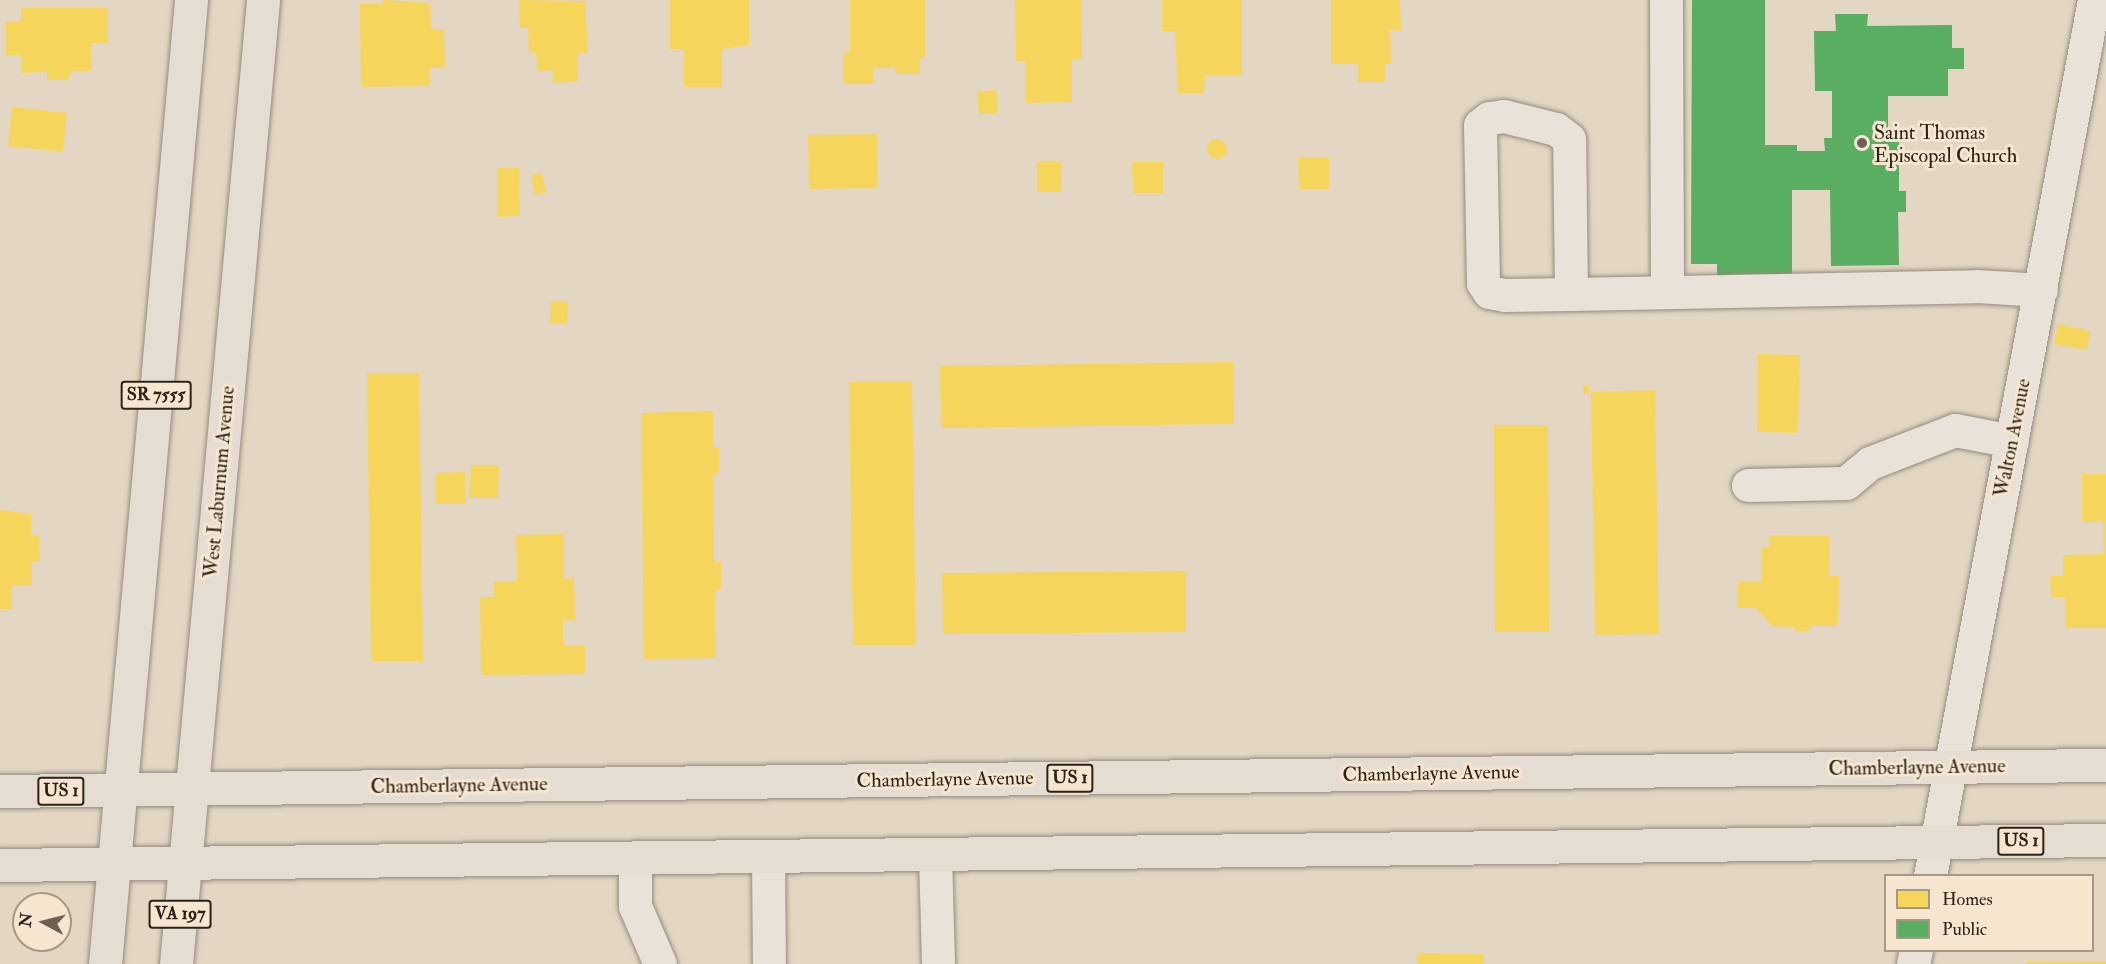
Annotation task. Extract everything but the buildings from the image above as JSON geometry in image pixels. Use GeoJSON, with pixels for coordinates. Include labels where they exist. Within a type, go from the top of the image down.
{"type":"FeatureCollection","features":[{"type":"Feature","properties":{"kind":"main road","name":"SR 7555"},"geometry":{"type":"LineString","coordinates":[[121,790],[191,0]]}},
{"type":"Feature","properties":{"kind":"main road","name":"West Laburnum Avenue"},"geometry":{"type":"LineString","coordinates":[[176,964],[263,0]]}},
{"type":"Feature","properties":{"kind":"main road","name":"Chamberlayne Avenue"},"geometry":{"type":"LineString","coordinates":[[0,791],[2106,765]]}},
{"type":"Feature","properties":{"kind":"main road"},"geometry":{"type":"LineString","coordinates":[[105,964],[121,790]]}},
{"type":"Feature","properties":{"kind":"main road","name":"US 1"},"geometry":{"type":"LineString","coordinates":[[0,865],[2106,840]]}},
{"type":"Feature","properties":{"kind":"street"},"geometry":{"type":"LineString","coordinates":[[1666,0],[1667,292]]}},
{"type":"Feature","properties":{"kind":"street","name":"Walton Avenue"},"geometry":{"type":"LineString","coordinates":[[1930,874],[2094,0]]}},
{"type":"Feature","properties":{"kind":"street"},"geometry":{"type":"LineString","coordinates":[[1571,294],[1569,139],[1556,129],[1504,116],[1489,118],[1480,125],[1483,283],[1489,292],[1504,296],[1977,286],[2040,290]]}},
{"type":"Feature","properties":{"kind":"street"},"geometry":{"type":"LineString","coordinates":[[1748,485],[1846,483],[1870,463],[1955,430],[2012,441]]}},
{"type":"Feature","properties":{"kind":"street"},"geometry":{"type":"LineString","coordinates":[[935,855],[938,964]]}},
{"type":"Feature","properties":{"kind":"street"},"geometry":{"type":"LineString","coordinates":[[768,857],[769,964]]}},
{"type":"Feature","properties":{"kind":"street"},"geometry":{"type":"LineString","coordinates":[[635,859],[635,906],[660,964]]}},
{"type":"Feature","properties":{"kind":"place","name":"Saint Thomas Episcopal Church"},"geometry":{"type":"Point","coordinates":[1862,143]}}]}
